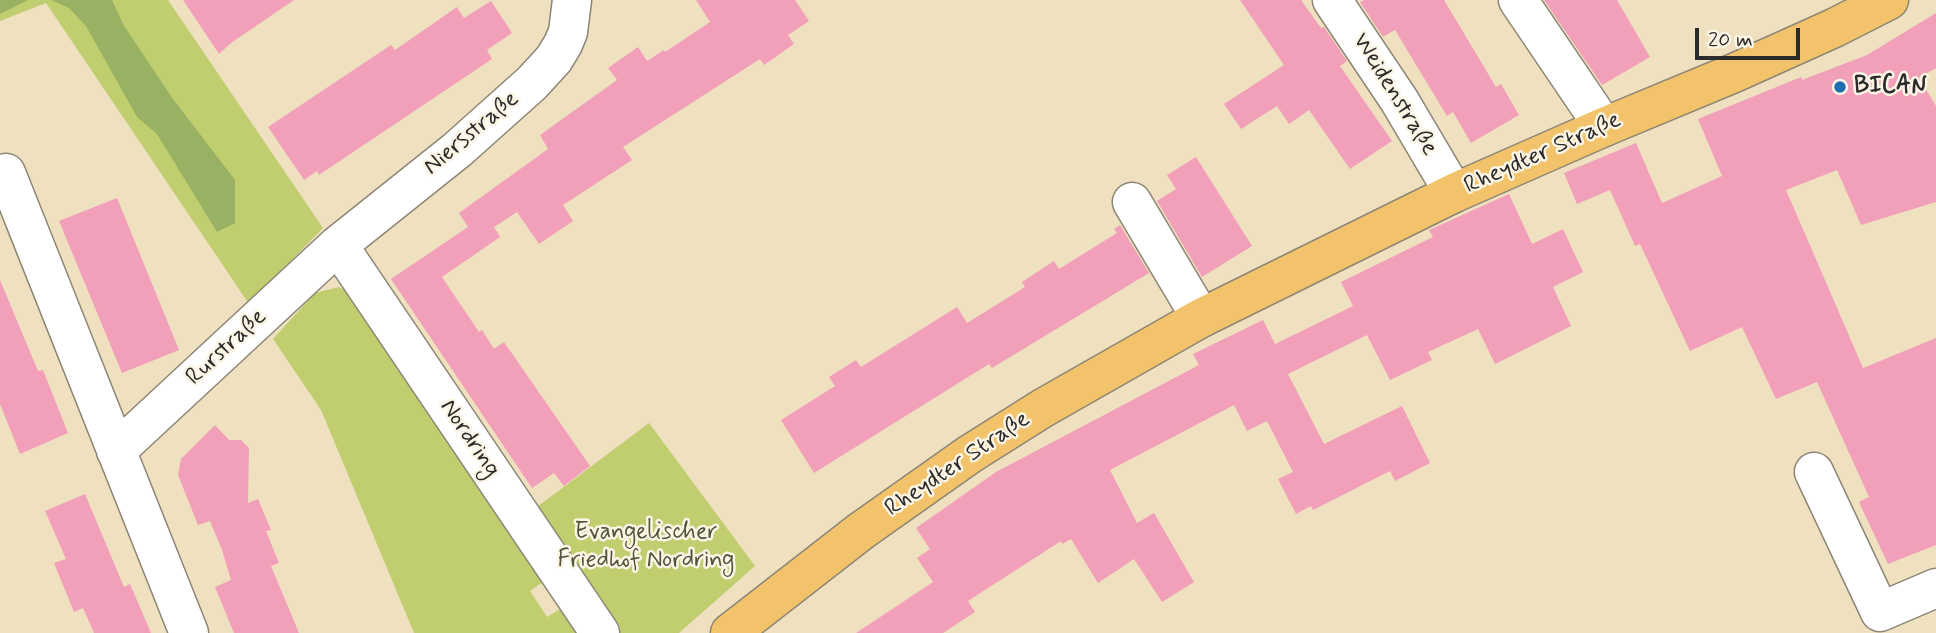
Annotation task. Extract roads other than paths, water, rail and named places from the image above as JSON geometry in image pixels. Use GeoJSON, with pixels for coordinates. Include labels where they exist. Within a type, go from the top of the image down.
{"type":"FeatureCollection","features":[{"type":"Feature","properties":{"kind":"main road","name":"Rheydter Straße"},"geometry":{"type":"LineString","coordinates":[[730,633],[861,531],[970,454],[1043,408],[1201,318],[1454,193],[1734,73],[1889,0]]}},
{"type":"Feature","properties":{"kind":"street","name":"Niersstraße"},"geometry":{"type":"LineString","coordinates":[[338,245],[457,150],[544,71],[554,59],[568,32],[572,0]]}},
{"type":"Feature","properties":{"kind":"street","name":"Weidenstraße"},"geometry":{"type":"LineString","coordinates":[[1332,0],[1399,100],[1454,193]]}},
{"type":"Feature","properties":{"kind":"street"},"geometry":{"type":"LineString","coordinates":[[1518,0],[1604,127]]}},
{"type":"Feature","properties":{"kind":"street"},"geometry":{"type":"LineString","coordinates":[[6,173],[189,633]]}},
{"type":"Feature","properties":{"kind":"street"},"geometry":{"type":"LineString","coordinates":[[1132,202],[1201,318]]}},
{"type":"Feature","properties":{"kind":"street","name":"Rurstraße"},"geometry":{"type":"LineString","coordinates":[[116,451],[338,245]]}},
{"type":"Feature","properties":{"kind":"street","name":"Nordring"},"geometry":{"type":"LineString","coordinates":[[338,245],[600,633]]}},
{"type":"Feature","properties":{"kind":"street"},"geometry":{"type":"LineString","coordinates":[[1814,472],[1880,612],[1936,588]]}},
{"type":"Feature","properties":{"kind":"place","name":"BICAN"},"geometry":{"type":"Point","coordinates":[1840,87]}},
{"type":"Feature","properties":{"kind":"park label","name":"Evangelischer Friedhof Nordring"},"geometry":{"type":"Point","coordinates":[646,547]}}]}
